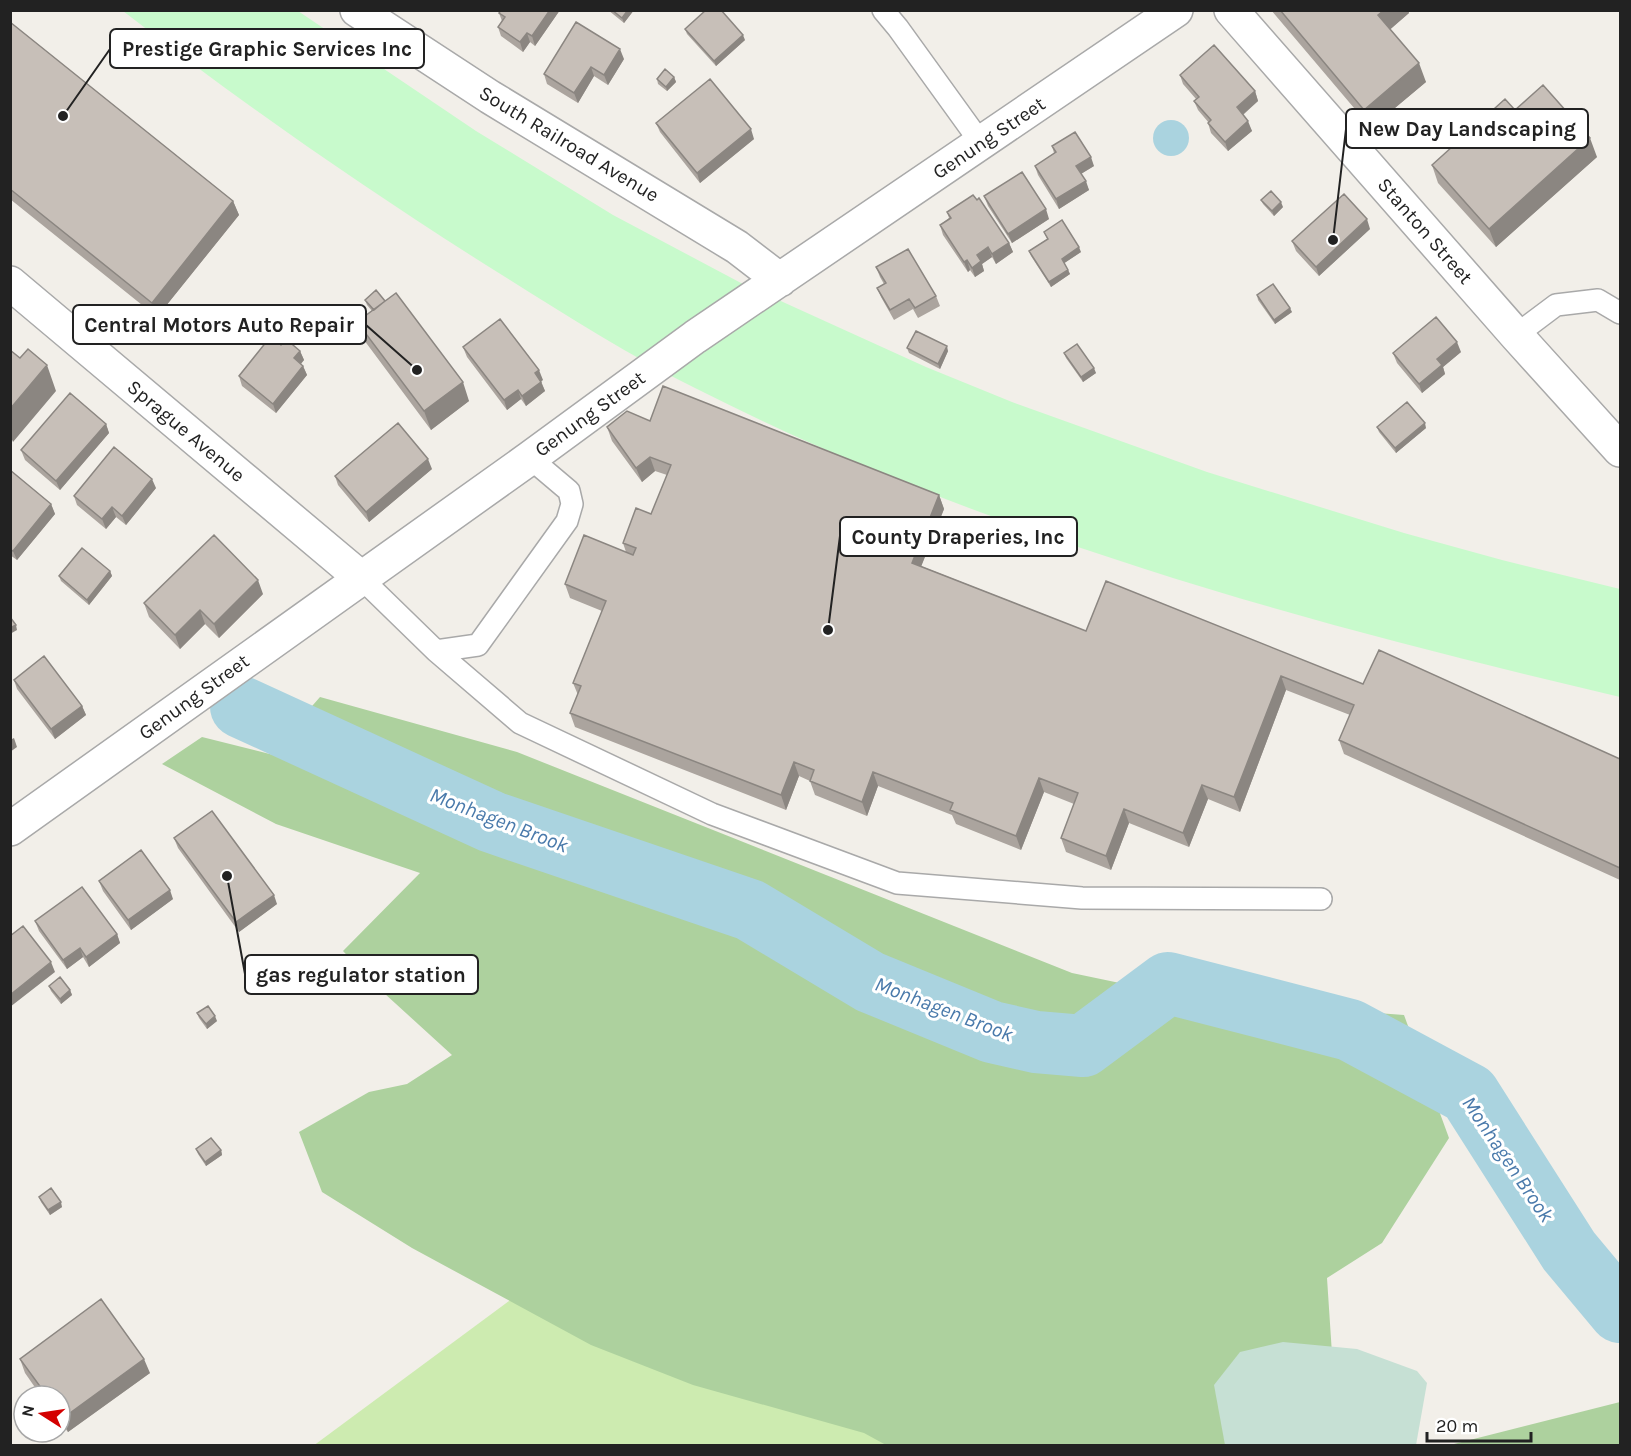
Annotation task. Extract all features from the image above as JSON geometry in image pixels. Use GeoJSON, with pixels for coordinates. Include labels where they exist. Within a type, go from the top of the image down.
{"type":"FeatureCollection","features":[{"type":"Feature","properties":{"kind":"street","name":"South Railroad Avenue"},"geometry":{"type":"LineString","coordinates":[[357,10],[490,97],[737,247],[780,280]]}},
{"type":"Feature","properties":{"kind":"street","name":"Genung Street"},"geometry":{"type":"LineString","coordinates":[[10,829],[530,458],[695,337],[1176,10]]}},
{"type":"Feature","properties":{"kind":"street","name":"Stanton Street"},"geometry":{"type":"LineString","coordinates":[[1231,10],[1516,335],[1619,446]]}},
{"type":"Feature","properties":{"kind":"street","name":"Sprague Avenue"},"geometry":{"type":"LineString","coordinates":[[10,283],[361,578]]}},
{"type":"Feature","properties":{"kind":"lane"},"geometry":{"type":"LineString","coordinates":[[883,10],[981,143]]}},
{"type":"Feature","properties":{"kind":"lane"},"geometry":{"type":"LineString","coordinates":[[1516,335],[1556,305],[1598,300],[1620,313]]}},
{"type":"Feature","properties":{"kind":"lane"},"geometry":{"type":"LineString","coordinates":[[436,651],[478,645],[567,521],[572,504],[569,491],[530,458]]}},
{"type":"Feature","properties":{"kind":"lane"},"geometry":{"type":"LineString","coordinates":[[361,578],[436,651],[520,723],[712,814],[897,883],[1082,898],[1321,899]]}},
{"type":"Feature","properties":{"kind":"green space"},"geometry":{"type":"Polygon","coordinates":[[[123,11],[298,11],[476,131],[613,215],[741,283],[926,367],[1012,402],[1207,472],[1404,533],[1620,589],[1620,697],[1383,638],[1265,606],[1148,570],[1033,531],[918,488],[806,441],[641,360],[486,265],[393,205],[302,142],[123,11]]]}},
{"type":"Feature","properties":{"kind":"green space"},"geometry":{"type":"Polygon","coordinates":[[[320,697],[517,752],[1072,973],[1201,1000],[1404,1015],[1449,1138],[1382,1243],[1327,1278],[1338,1445],[886,1445],[864,1433],[693,1385],[591,1345],[412,1248],[322,1192],[299,1132],[369,1092],[407,1084],[452,1055],[373,983],[343,951],[420,873],[276,824],[162,764],[202,737],[325,768],[291,730],[320,697]]]}},
{"type":"Feature","properties":{"kind":"green space"},"geometry":{"type":"Polygon","coordinates":[[[728,1139],[1080,1446],[313,1446],[728,1139]]]}},
{"type":"Feature","properties":{"kind":"green space"},"geometry":{"type":"Polygon","coordinates":[[[1283,1342],[1357,1349],[1417,1371],[1427,1383],[1416,1445],[1225,1445],[1214,1385],[1240,1352],[1283,1342]]]}},
{"type":"Feature","properties":{"kind":"green space"},"geometry":{"type":"Polygon","coordinates":[[[1620,1402],[1620,1445],[1450,1445],[1620,1402]]]}},
{"type":"Feature","properties":{"kind":"water"},"geometry":{"type":"Polygon","coordinates":[[[1171,120],[1184,125],[1189,138],[1184,151],[1171,156],[1158,151],[1153,138],[1158,125],[1171,120]]]}},
{"type":"Feature","properties":{"kind":"building"},"geometry":{"type":"Polygon","coordinates":[[[501,10],[550,10],[532,36],[527,33],[520,42],[498,27],[505,17],[499,13],[501,10]]]}},
{"type":"Feature","properties":{"kind":"building"},"geometry":{"type":"Polygon","coordinates":[[[612,10],[628,10],[622,18],[612,10]]]}},
{"type":"Feature","properties":{"kind":"building"},"geometry":{"type":"Polygon","coordinates":[[[706,10],[721,10],[743,35],[714,61],[685,29],[706,10]]]}},
{"type":"Feature","properties":{"kind":"building"},"geometry":{"type":"Polygon","coordinates":[[[1280,10],[1384,10],[1378,15],[1419,63],[1364,110],[1280,10]]]}},
{"type":"Feature","properties":{"kind":"building"},"geometry":{"type":"Polygon","coordinates":[[[10,22],[233,201],[152,303],[10,189],[10,22]]]}},
{"type":"Feature","properties":{"kind":"building"},"geometry":{"type":"Polygon","coordinates":[[[576,22],[620,49],[604,75],[591,67],[574,93],[544,74],[576,22]]]}},
{"type":"Feature","properties":{"kind":"building"},"geometry":{"type":"Polygon","coordinates":[[[1214,45],[1255,91],[1237,107],[1248,121],[1225,142],[1208,123],[1211,120],[1194,101],[1199,97],[1180,75],[1214,45]]]}},
{"type":"Feature","properties":{"kind":"building"},"geometry":{"type":"Polygon","coordinates":[[[665,69],[674,77],[666,87],[657,79],[665,69]]]}},
{"type":"Feature","properties":{"kind":"building"},"geometry":{"type":"Polygon","coordinates":[[[710,79],[751,129],[697,173],[656,123],[710,79]]]}},
{"type":"Feature","properties":{"kind":"building"},"geometry":{"type":"Polygon","coordinates":[[[1543,85],[1590,138],[1489,229],[1432,165],[1505,99],[1515,110],[1543,85]]]}},
{"type":"Feature","properties":{"kind":"building"},"geometry":{"type":"Polygon","coordinates":[[[1075,132],[1091,157],[1076,166],[1086,181],[1056,199],[1035,166],[1056,152],[1052,146],[1075,132]]]}},
{"type":"Feature","properties":{"kind":"building"},"geometry":{"type":"Polygon","coordinates":[[[1022,172],[1046,209],[1008,234],[984,196],[1022,172]]]}},
{"type":"Feature","properties":{"kind":"building"},"geometry":{"type":"Polygon","coordinates":[[[1271,191],[1281,202],[1272,211],[1261,200],[1271,191]]]}},
{"type":"Feature","properties":{"kind":"building"},"geometry":{"type":"Polygon","coordinates":[[[1344,194],[1367,219],[1316,267],[1292,241],[1344,194]]]}},
{"type":"Feature","properties":{"kind":"building"},"geometry":{"type":"Polygon","coordinates":[[[973,195],[977,200],[979,198],[1009,243],[992,254],[988,247],[977,255],[981,261],[972,268],[967,260],[964,262],[940,225],[951,218],[947,212],[973,195]]]}},
{"type":"Feature","properties":{"kind":"building"},"geometry":{"type":"Polygon","coordinates":[[[1062,220],[1079,247],[1062,259],[1068,270],[1049,282],[1029,251],[1048,239],[1044,232],[1062,220]]]}},
{"type":"Feature","properties":{"kind":"building"},"geometry":{"type":"Polygon","coordinates":[[[908,249],[936,296],[915,308],[909,299],[890,310],[877,288],[886,283],[876,267],[908,249]]]}},
{"type":"Feature","properties":{"kind":"building"},"geometry":{"type":"Polygon","coordinates":[[[1273,284],[1290,308],[1274,320],[1257,295],[1273,284]]]}},
{"type":"Feature","properties":{"kind":"building"},"geometry":{"type":"Polygon","coordinates":[[[376,290],[385,301],[374,310],[365,300],[376,290]]]}},
{"type":"Feature","properties":{"kind":"building"},"geometry":{"type":"Polygon","coordinates":[[[396,293],[463,382],[424,411],[357,322],[396,293]]]}},
{"type":"Feature","properties":{"kind":"building"},"geometry":{"type":"Polygon","coordinates":[[[1436,317],[1457,342],[1437,359],[1442,365],[1419,384],[1393,353],[1436,317]]]}},
{"type":"Feature","properties":{"kind":"building"},"geometry":{"type":"Polygon","coordinates":[[[500,319],[539,370],[535,373],[541,382],[522,396],[518,390],[504,400],[463,347],[500,319]]]}},
{"type":"Feature","properties":{"kind":"building"},"geometry":{"type":"Polygon","coordinates":[[[916,331],[947,346],[938,364],[907,348],[916,331]]]}},
{"type":"Feature","properties":{"kind":"building"},"geometry":{"type":"Polygon","coordinates":[[[271,336],[281,345],[286,339],[300,351],[294,358],[303,366],[273,404],[239,376],[271,336]]]}},
{"type":"Feature","properties":{"kind":"building"},"geometry":{"type":"Polygon","coordinates":[[[1077,344],[1094,368],[1081,377],[1064,353],[1077,344]]]}},
{"type":"Feature","properties":{"kind":"building"},"geometry":{"type":"Polygon","coordinates":[[[28,349],[47,365],[10,409],[10,350],[20,358],[28,349]]]}},
{"type":"Feature","properties":{"kind":"building"},"geometry":{"type":"Polygon","coordinates":[[[663,386],[939,495],[912,563],[1086,631],[1106,581],[1363,684],[1379,650],[1620,759],[1620,868],[1339,740],[1354,705],[1281,676],[1234,797],[1202,785],[1183,833],[1124,809],[1106,856],[1061,838],[1078,793],[1039,778],[1016,836],[950,810],[953,803],[873,772],[862,802],[810,781],[814,770],[794,762],[781,795],[570,713],[581,686],[573,683],[606,601],[565,584],[584,535],[633,555],[636,548],[623,543],[636,508],[651,514],[671,465],[650,457],[636,468],[607,427],[627,411],[650,421],[663,386]]]}},
{"type":"Feature","properties":{"kind":"building"},"geometry":{"type":"Polygon","coordinates":[[[70,393],[106,424],[56,481],[21,450],[70,393]]]}},
{"type":"Feature","properties":{"kind":"building"},"geometry":{"type":"Polygon","coordinates":[[[1407,402],[1425,423],[1395,448],[1377,427],[1407,402]]]}},
{"type":"Feature","properties":{"kind":"building"},"geometry":{"type":"Polygon","coordinates":[[[398,423],[428,459],[366,512],[335,476],[398,423]]]}},
{"type":"Feature","properties":{"kind":"building"},"geometry":{"type":"Polygon","coordinates":[[[114,447],[152,479],[122,516],[112,507],[102,519],[74,496],[114,447]]]}},
{"type":"Feature","properties":{"kind":"building"},"geometry":{"type":"Polygon","coordinates":[[[10,470],[51,504],[13,551],[10,549],[10,470]]]}},
{"type":"Feature","properties":{"kind":"building"},"geometry":{"type":"Polygon","coordinates":[[[214,535],[258,580],[214,624],[200,610],[175,635],[144,603],[214,535]]]}},
{"type":"Feature","properties":{"kind":"building"},"geometry":{"type":"Polygon","coordinates":[[[82,548],[110,571],[87,600],[59,576],[82,548]]]}},
{"type":"Feature","properties":{"kind":"building"},"geometry":{"type":"Polygon","coordinates":[[[10,617],[16,625],[10,628],[10,617]]]}},
{"type":"Feature","properties":{"kind":"building"},"geometry":{"type":"Polygon","coordinates":[[[44,656],[82,706],[51,729],[14,680],[44,656]]]}},
{"type":"Feature","properties":{"kind":"building"},"geometry":{"type":"Polygon","coordinates":[[[212,811],[274,895],[236,922],[174,838],[212,811]]]}},
{"type":"Feature","properties":{"kind":"building"},"geometry":{"type":"Polygon","coordinates":[[[141,850],[170,890],[128,920],[99,881],[141,850]]]}},
{"type":"Feature","properties":{"kind":"building"},"geometry":{"type":"Polygon","coordinates":[[[82,887],[117,934],[86,957],[80,948],[63,960],[35,921],[82,887]]]}},
{"type":"Feature","properties":{"kind":"building"},"geometry":{"type":"Polygon","coordinates":[[[23,926],[51,962],[10,995],[10,936],[23,926]]]}},
{"type":"Feature","properties":{"kind":"building"},"geometry":{"type":"Polygon","coordinates":[[[60,977],[70,990],[60,999],[49,986],[60,977]]]}},
{"type":"Feature","properties":{"kind":"building"},"geometry":{"type":"Polygon","coordinates":[[[208,1006],[215,1016],[206,1024],[197,1013],[208,1006]]]}},
{"type":"Feature","properties":{"kind":"building"},"geometry":{"type":"Polygon","coordinates":[[[211,1138],[221,1150],[205,1162],[196,1149],[211,1138]]]}},
{"type":"Feature","properties":{"kind":"building"},"geometry":{"type":"Polygon","coordinates":[[[51,1188],[61,1202],[48,1210],[39,1197],[51,1188]]]}},
{"type":"Feature","properties":{"kind":"building"},"geometry":{"type":"Polygon","coordinates":[[[101,1299],[144,1359],[72,1411],[72,1384],[38,1384],[20,1359],[101,1299]]]}},
{"type":"Feature","properties":{"kind":"waterway","name":"Monhagen Brook"},"geometry":{"type":"LineString","coordinates":[[241,707],[492,822],[750,910],[870,982],[992,1032],[1036,1042],[1083,1046],[1168,983],[1350,1030],[1469,1094],[1569,1251],[1620,1312]]}},
{"type":"Feature","properties":{"kind":"place","name":"Prestige Graphic Services Inc"},"geometry":{"type":"Point","coordinates":[63,116]}},
{"type":"Feature","properties":{"kind":"place","name":"New Day Landscaping"},"geometry":{"type":"Point","coordinates":[1333,240]}},
{"type":"Feature","properties":{"kind":"place","name":"Central Motors Auto Repair"},"geometry":{"type":"Point","coordinates":[417,370]}},
{"type":"Feature","properties":{"kind":"place","name":"County Draperies, Inc"},"geometry":{"type":"Point","coordinates":[828,630]}},
{"type":"Feature","properties":{"kind":"place","name":"gas regulator station"},"geometry":{"type":"Point","coordinates":[227,876]}}]}
